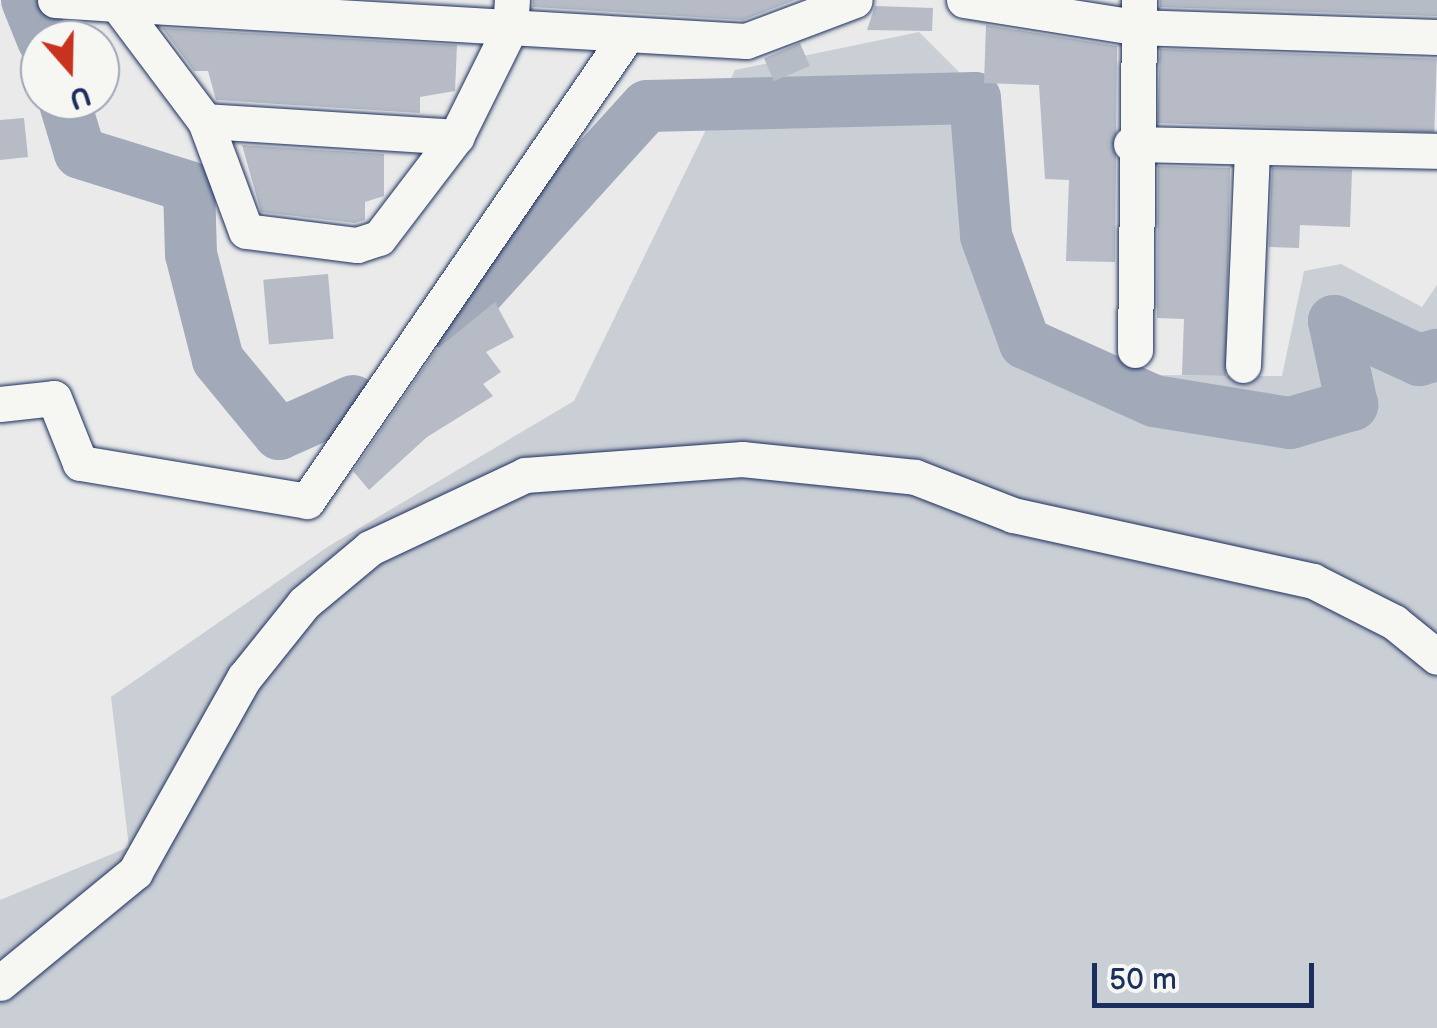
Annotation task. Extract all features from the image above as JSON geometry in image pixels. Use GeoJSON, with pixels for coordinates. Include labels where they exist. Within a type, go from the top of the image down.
{"type":"FeatureCollection","features":[{"type":"Feature","properties":{"kind":"street"},"geometry":{"type":"LineString","coordinates":[[56,0],[511,14],[626,35],[746,41],[855,0]]}},
{"type":"Feature","properties":{"kind":"street"},"geometry":{"type":"LineString","coordinates":[[964,0],[1437,37]]}},
{"type":"Feature","properties":{"kind":"street"},"geometry":{"type":"LineString","coordinates":[[118,4],[205,120],[246,232],[357,246],[380,238],[456,137],[511,14]]}},
{"type":"Feature","properties":{"kind":"street"},"geometry":{"type":"LineString","coordinates":[[1135,350],[1131,144],[1137,14]]}},
{"type":"Feature","properties":{"kind":"street"},"geometry":{"type":"LineString","coordinates":[[0,404],[54,398],[80,463],[307,500],[626,35]]}},
{"type":"Feature","properties":{"kind":"street"},"geometry":{"type":"LineString","coordinates":[[205,120],[456,137]]}},
{"type":"Feature","properties":{"kind":"street"},"geometry":{"type":"LineString","coordinates":[[1131,144],[1252,150],[1437,151]]}},
{"type":"Feature","properties":{"kind":"street"},"geometry":{"type":"LineString","coordinates":[[1243,365],[1252,150]]}},
{"type":"Feature","properties":{"kind":"street"},"geometry":{"type":"LineString","coordinates":[[0,984],[135,872],[244,678],[304,603],[370,548],[525,475],[742,459],[915,477],[1014,515],[1313,580],[1394,622],[1437,657]]}},
{"type":"Feature","properties":{"kind":"shaded area"},"geometry":{"type":"Polygon","coordinates":[[[919,32],[991,104],[999,199],[1030,320],[1152,375],[1282,376],[1304,271],[1341,264],[1422,307],[1437,285],[1437,1028],[0,1028],[0,900],[129,847],[111,697],[329,546],[574,401],[735,70],[919,32]]]}},
{"type":"Feature","properties":{"kind":"building"},"geometry":{"type":"Polygon","coordinates":[[[533,0],[795,0],[743,20],[533,7],[533,0]]]}},
{"type":"Feature","properties":{"kind":"building"},"geometry":{"type":"Polygon","coordinates":[[[1160,0],[1437,0],[1437,16],[1160,7],[1160,0]]]}},
{"type":"Feature","properties":{"kind":"building"},"geometry":{"type":"Polygon","coordinates":[[[875,6],[933,8],[932,31],[867,30],[875,6]]]}},
{"type":"Feature","properties":{"kind":"building"},"geometry":{"type":"Polygon","coordinates":[[[986,25],[1117,46],[1115,262],[1066,261],[1069,180],[1045,179],[1039,85],[984,83],[986,25]]]}},
{"type":"Feature","properties":{"kind":"building"},"geometry":{"type":"Polygon","coordinates":[[[162,28],[457,45],[455,91],[420,97],[420,113],[216,100],[208,71],[194,71],[162,28]]]}},
{"type":"Feature","properties":{"kind":"building"},"geometry":{"type":"Polygon","coordinates":[[[800,43],[810,66],[774,81],[764,58],[800,43]]]}},
{"type":"Feature","properties":{"kind":"building"},"geometry":{"type":"Polygon","coordinates":[[[1160,49],[1437,59],[1434,133],[1157,123],[1160,49]]]}},
{"type":"Feature","properties":{"kind":"building"},"geometry":{"type":"Polygon","coordinates":[[[0,120],[24,120],[28,157],[0,160],[0,120]]]}},
{"type":"Feature","properties":{"kind":"building"},"geometry":{"type":"Polygon","coordinates":[[[242,145],[384,154],[384,196],[365,202],[365,220],[355,223],[261,212],[242,145]]]}},
{"type":"Feature","properties":{"kind":"building"},"geometry":{"type":"Polygon","coordinates":[[[1158,166],[1230,168],[1226,376],[1182,375],[1184,319],[1157,318],[1158,166]]]}},
{"type":"Feature","properties":{"kind":"building"},"geometry":{"type":"Polygon","coordinates":[[[1272,168],[1352,170],[1350,227],[1300,225],[1299,248],[1269,247],[1272,168]]]}},
{"type":"Feature","properties":{"kind":"building"},"geometry":{"type":"Polygon","coordinates":[[[328,274],[334,339],[269,344],[263,280],[328,274]]]}},
{"type":"Feature","properties":{"kind":"building"},"geometry":{"type":"Polygon","coordinates":[[[495,302],[514,337],[486,352],[501,372],[483,384],[493,396],[427,437],[369,490],[353,471],[436,350],[495,302]]]}},
{"type":"Feature","properties":{"kind":"waterway"},"geometry":{"type":"LineString","coordinates":[[27,0],[35,20]]}},
{"type":"Feature","properties":{"kind":"waterway"},"geometry":{"type":"LineString","coordinates":[[449,324],[647,106],[975,98],[986,236],[1025,343],[1154,401],[1290,423],[1352,405],[1334,321],[1419,360],[1437,355]]}},
{"type":"Feature","properties":{"kind":"waterway"},"geometry":{"type":"LineString","coordinates":[[70,120],[80,153],[189,187],[191,254],[218,360],[279,434],[353,401]]}}]}
